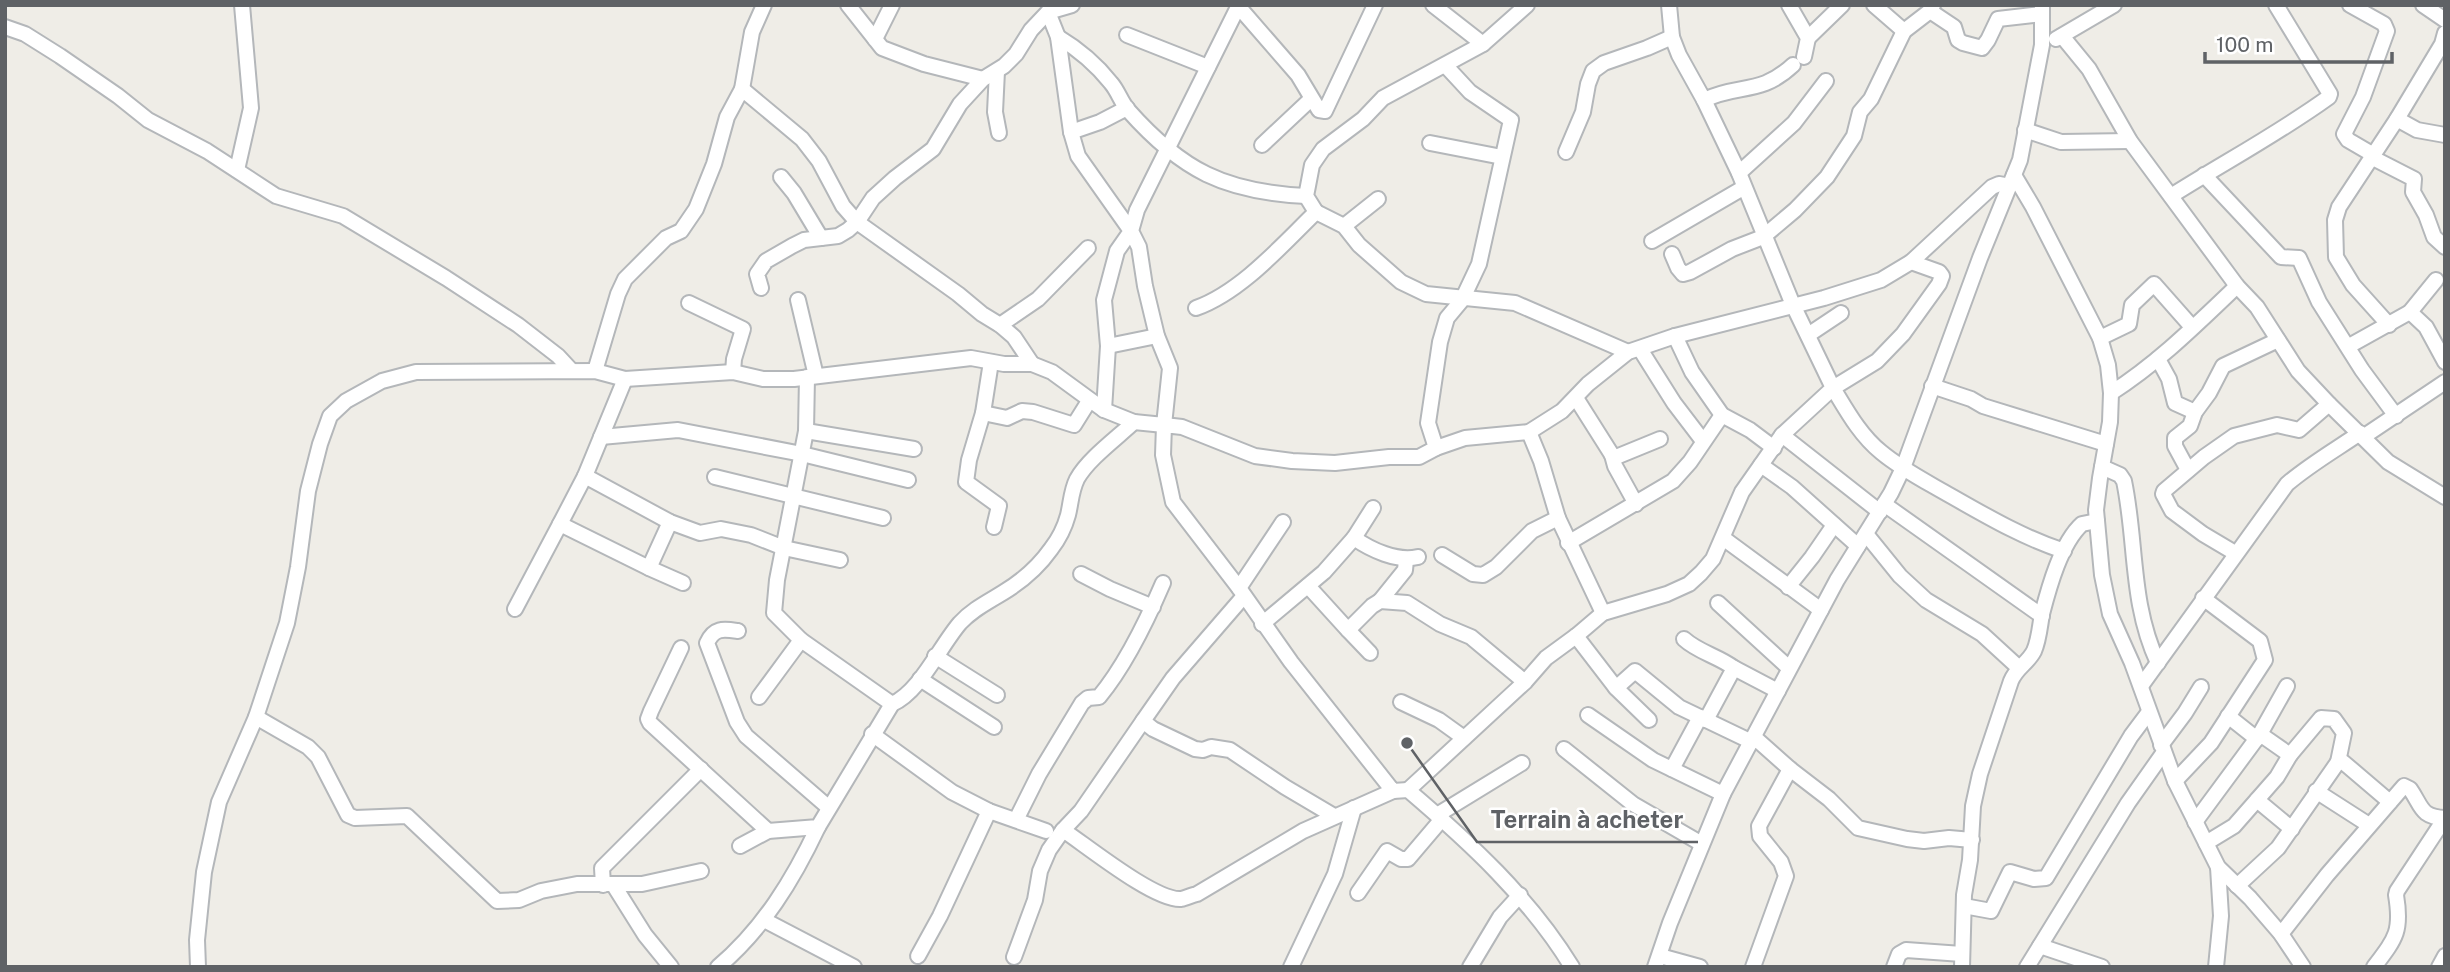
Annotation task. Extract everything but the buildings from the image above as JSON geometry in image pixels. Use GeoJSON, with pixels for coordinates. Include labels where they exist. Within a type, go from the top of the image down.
{"type":"FeatureCollection","features":[{"type":"Feature","properties":{"kind":"street"},"geometry":{"type":"LineString","coordinates":[[237,170],[251,108],[242,5]]}},
{"type":"Feature","properties":{"kind":"street"},"geometry":{"type":"LineString","coordinates":[[595,371],[620,287],[666,238],[688,223],[696,209],[714,164],[727,117],[742,89],[752,32],[764,5]]}},
{"type":"Feature","properties":{"kind":"street"},"geometry":{"type":"LineString","coordinates":[[848,5],[882,48],[897,55],[983,79]]}},
{"type":"Feature","properties":{"kind":"street"},"geometry":{"type":"LineString","coordinates":[[875,38],[892,5]]}},
{"type":"Feature","properties":{"kind":"street"},"geometry":{"type":"LineString","coordinates":[[1044,7],[1072,5]]}},
{"type":"Feature","properties":{"kind":"street"},"geometry":{"type":"LineString","coordinates":[[1104,410],[1108,346],[1104,300],[1117,251],[1131,231],[1137,210],[1239,6],[1298,75],[1319,110],[1325,111],[1375,5]]}},
{"type":"Feature","properties":{"kind":"street"},"geometry":{"type":"LineString","coordinates":[[1433,5],[1483,44]]}},
{"type":"Feature","properties":{"kind":"street"},"geometry":{"type":"LineString","coordinates":[[1527,5],[1483,44],[1383,98],[1352,128],[1323,149],[1312,165],[1306,196],[1316,212],[1344,226],[1359,245],[1401,282],[1426,295],[1515,303],[1634,350],[1703,441]]}},
{"type":"Feature","properties":{"kind":"street"},"geometry":{"type":"LineString","coordinates":[[1669,5],[1672,37],[1679,55],[1704,100],[1741,181],[1793,305],[1833,388],[1852,420],[1880,451],[1903,468],[1996,522],[2064,551]]}},
{"type":"Feature","properties":{"kind":"street"},"geometry":{"type":"LineString","coordinates":[[1704,100],[1714,95],[1755,88],[1782,75],[1798,61],[1808,38],[1842,5]]}},
{"type":"Feature","properties":{"kind":"street"},"geometry":{"type":"LineString","coordinates":[[1874,5],[1904,31]]}},
{"type":"Feature","properties":{"kind":"street"},"geometry":{"type":"LineString","coordinates":[[2042,45],[2114,5]]}},
{"type":"Feature","properties":{"kind":"street"},"geometry":{"type":"LineString","coordinates":[[2171,196],[2204,175],[2228,164],[2329,97],[2330,94],[2314,66],[2276,5]]}},
{"type":"Feature","properties":{"kind":"street"},"geometry":{"type":"LineString","coordinates":[[2350,5],[2384,24],[2387,31],[2363,97],[2344,134],[2348,140],[2372,156],[2414,179],[2413,192],[2432,227],[2434,237],[2445,247]]}},
{"type":"Feature","properties":{"kind":"street"},"geometry":{"type":"LineString","coordinates":[[2423,5],[2445,20]]}},
{"type":"Feature","properties":{"kind":"street"},"geometry":{"type":"LineString","coordinates":[[1044,7],[1058,37],[1078,156],[1131,231],[1139,247],[1157,336],[1170,368],[1163,455],[1173,502],[1262,624],[1393,791]]}},
{"type":"Feature","properties":{"kind":"street"},"geometry":{"type":"LineString","coordinates":[[761,288],[757,274],[766,261],[776,253],[804,240],[838,236],[857,222],[873,198],[933,149],[955,111],[983,79],[1016,54],[1044,7]]}},
{"type":"Feature","properties":{"kind":"street"},"geometry":{"type":"LineString","coordinates":[[1795,8],[1808,38]]}},
{"type":"Feature","properties":{"kind":"street"},"geometry":{"type":"LineString","coordinates":[[1672,254],[1683,274],[1690,272],[1732,249],[1763,237],[1815,190],[1839,161],[1854,136],[1860,112],[1871,99],[1904,31],[1931,8],[1954,27],[1958,40],[1982,48],[1998,19],[2042,10],[2042,45],[2020,160],[1980,258],[1903,468],[1821,610],[1723,794],[1657,961],[1700,967]]}},
{"type":"Feature","properties":{"kind":"street"},"geometry":{"type":"LineString","coordinates":[[5,27],[24,34],[118,96],[148,120],[207,150],[276,196],[343,216],[383,240],[518,324],[558,356],[570,370]]}},
{"type":"Feature","properties":{"kind":"street"},"geometry":{"type":"LineString","coordinates":[[2389,325],[2353,285],[2335,254],[2336,214],[2397,119],[2442,44],[2445,33]]}},
{"type":"Feature","properties":{"kind":"street"},"geometry":{"type":"LineString","coordinates":[[1127,35],[1208,67]]}},
{"type":"Feature","properties":{"kind":"street"},"geometry":{"type":"LineString","coordinates":[[2062,36],[2089,69],[2130,141],[2237,286],[2257,307],[2298,371],[2388,461],[2445,497]]}},
{"type":"Feature","properties":{"kind":"street"},"geometry":{"type":"LineString","coordinates":[[1058,37],[1090,60],[1113,84],[1127,108],[1168,150],[1193,167],[1246,190],[1306,196]]}},
{"type":"Feature","properties":{"kind":"street"},"geometry":{"type":"LineString","coordinates":[[1566,152],[1583,112],[1593,71],[1604,63],[1672,37]]}},
{"type":"Feature","properties":{"kind":"street"},"geometry":{"type":"LineString","coordinates":[[1436,449],[1428,423],[1440,342],[1447,318],[1462,300],[1479,264],[1511,120],[1470,92],[1445,65]]}},
{"type":"Feature","properties":{"kind":"street"},"geometry":{"type":"LineString","coordinates":[[997,71],[995,113],[999,133]]}},
{"type":"Feature","properties":{"kind":"street"},"geometry":{"type":"LineString","coordinates":[[1652,241],[1741,181],[1794,123],[1826,81]]}},
{"type":"Feature","properties":{"kind":"street"},"geometry":{"type":"LineString","coordinates":[[742,89],[802,139],[819,161],[843,206],[857,222],[1000,325],[1014,337],[1032,363]]}},
{"type":"Feature","properties":{"kind":"street"},"geometry":{"type":"LineString","coordinates":[[1262,145],[1311,99]]}},
{"type":"Feature","properties":{"kind":"street"},"geometry":{"type":"LineString","coordinates":[[1072,132],[1127,108]]}},
{"type":"Feature","properties":{"kind":"street"},"geometry":{"type":"LineString","coordinates":[[2397,119],[2417,130],[2441,131]]}},
{"type":"Feature","properties":{"kind":"street"},"geometry":{"type":"LineString","coordinates":[[2025,130],[2061,142],[2130,141]]}},
{"type":"Feature","properties":{"kind":"street"},"geometry":{"type":"LineString","coordinates":[[1430,143],[1502,157]]}},
{"type":"Feature","properties":{"kind":"street"},"geometry":{"type":"LineString","coordinates":[[2204,175],[2281,257],[2299,258],[2319,302],[2362,370],[2396,416]]}},
{"type":"Feature","properties":{"kind":"street"},"geometry":{"type":"LineString","coordinates":[[781,177],[821,238]]}},
{"type":"Feature","properties":{"kind":"street"},"geometry":{"type":"LineString","coordinates":[[198,967],[197,940],[204,872],[219,802],[257,717],[287,623],[308,491],[330,416],[346,401],[382,381],[416,372],[570,370],[595,371],[625,379],[733,372],[763,379],[812,377],[971,358],[991,362],[1032,363],[1052,372],[1104,410],[1134,422],[1182,427],[1255,456],[1335,463],[1389,457],[1419,457],[1465,438],[1529,432],[1562,411],[1588,384],[1634,350],[1675,336],[1824,298],[1881,279],[1911,262],[1992,187],[2012,181]]}},
{"type":"Feature","properties":{"kind":"street"},"geometry":{"type":"LineString","coordinates":[[2012,181],[2034,207],[2100,338],[2108,365],[2110,422],[2097,502],[2097,521],[2109,614],[2141,686],[2175,781],[2218,867],[2281,934],[2303,967]]}},
{"type":"Feature","properties":{"kind":"street"},"geometry":{"type":"LineString","coordinates":[[1344,226],[1378,199]]}},
{"type":"Feature","properties":{"kind":"street"},"geometry":{"type":"LineString","coordinates":[[1196,309],[1208,304],[1250,274],[1316,212]]}},
{"type":"Feature","properties":{"kind":"street"},"geometry":{"type":"LineString","coordinates":[[1000,325],[1038,299],[1088,248]]}},
{"type":"Feature","properties":{"kind":"street"},"geometry":{"type":"LineString","coordinates":[[1063,830],[1134,880],[1164,895],[1180,899],[1197,894],[1334,816],[1393,791],[1408,790],[1525,681],[1546,658],[1603,613],[1667,594],[1689,584],[1713,559],[1742,492],[1782,435],[1833,388],[1877,361],[1903,334],[1939,284],[1942,276],[1939,272],[1911,262]]}},
{"type":"Feature","properties":{"kind":"street"},"geometry":{"type":"LineString","coordinates":[[2349,346],[2410,312],[2436,279]]}},
{"type":"Feature","properties":{"kind":"street"},"geometry":{"type":"LineString","coordinates":[[2100,338],[2129,324],[2132,305],[2154,285],[2192,327]]}},
{"type":"Feature","properties":{"kind":"street"},"geometry":{"type":"LineString","coordinates":[[2111,393],[2137,377],[2179,342],[2237,286]]}},
{"type":"Feature","properties":{"kind":"street"},"geometry":{"type":"LineString","coordinates":[[798,300],[812,377],[806,431],[774,600],[774,613],[801,640],[892,704]]}},
{"type":"Feature","properties":{"kind":"street"},"geometry":{"type":"LineString","coordinates":[[689,303],[743,329],[733,372]]}},
{"type":"Feature","properties":{"kind":"street"},"geometry":{"type":"LineString","coordinates":[[2410,312],[2426,327],[2445,362]]}},
{"type":"Feature","properties":{"kind":"street"},"geometry":{"type":"LineString","coordinates":[[1808,335],[1841,313]]}},
{"type":"Feature","properties":{"kind":"street"},"geometry":{"type":"LineString","coordinates":[[1108,346],[1157,336]]}},
{"type":"Feature","properties":{"kind":"street"},"geometry":{"type":"LineString","coordinates":[[1675,336],[1692,372],[1722,415],[1750,430],[1773,448]]}},
{"type":"Feature","properties":{"kind":"street"},"geometry":{"type":"LineString","coordinates":[[2188,470],[2175,446],[2175,438],[2190,426],[2195,412],[2223,366],[2278,340]]}},
{"type":"Feature","properties":{"kind":"street"},"geometry":{"type":"LineString","coordinates":[[2158,359],[2169,379],[2175,403],[2195,412]]}},
{"type":"Feature","properties":{"kind":"street"},"geometry":{"type":"LineString","coordinates":[[991,362],[983,413],[969,460],[966,482],[999,506],[994,527]]}},
{"type":"Feature","properties":{"kind":"street"},"geometry":{"type":"LineString","coordinates":[[515,609],[585,476],[625,379]]}},
{"type":"Feature","properties":{"kind":"street"},"geometry":{"type":"LineString","coordinates":[[2141,686],[2287,484],[2306,468],[2396,416],[2445,382]]}},
{"type":"Feature","properties":{"kind":"street"},"geometry":{"type":"LineString","coordinates":[[1932,386],[1971,399],[1983,406],[2106,444]]}},
{"type":"Feature","properties":{"kind":"street"},"geometry":{"type":"LineString","coordinates":[[1576,398],[1612,455],[1615,466],[1636,504]]}},
{"type":"Feature","properties":{"kind":"street"},"geometry":{"type":"LineString","coordinates":[[983,413],[1007,418],[1022,411],[1033,412],[1074,425],[1089,401]]}},
{"type":"Feature","properties":{"kind":"street"},"geometry":{"type":"LineString","coordinates":[[2235,553],[2170,510],[2164,491],[2234,436],[2277,425],[2302,429],[2329,404]]}},
{"type":"Feature","properties":{"kind":"street"},"geometry":{"type":"LineString","coordinates":[[1568,543],[1674,481],[1722,415]]}},
{"type":"Feature","properties":{"kind":"street"},"geometry":{"type":"LineString","coordinates":[[719,967],[764,920],[787,888],[828,807],[892,704],[901,700],[919,679],[961,622],[1036,568],[1052,548],[1068,516],[1077,479],[1134,422]]}},
{"type":"Feature","properties":{"kind":"street"},"geometry":{"type":"LineString","coordinates":[[601,438],[678,430],[802,454],[908,480]]}},
{"type":"Feature","properties":{"kind":"street"},"geometry":{"type":"LineString","coordinates":[[806,431],[915,449]]}},
{"type":"Feature","properties":{"kind":"street"},"geometry":{"type":"LineString","coordinates":[[1529,432],[1541,461],[1558,519],[1603,613]]}},
{"type":"Feature","properties":{"kind":"street"},"geometry":{"type":"LineString","coordinates":[[1782,435],[1882,508],[2042,615]]}},
{"type":"Feature","properties":{"kind":"street"},"geometry":{"type":"LineString","coordinates":[[1612,455],[1616,457],[1660,439]]}},
{"type":"Feature","properties":{"kind":"street"},"geometry":{"type":"LineString","coordinates":[[1761,465],[1792,486],[1834,524],[1862,540],[1926,600],[1982,634],[2018,667]]}},
{"type":"Feature","properties":{"kind":"street"},"geometry":{"type":"LineString","coordinates":[[2102,467],[2120,475],[2123,481],[2136,590],[2150,647],[2158,663]]}},
{"type":"Feature","properties":{"kind":"street"},"geometry":{"type":"LineString","coordinates":[[585,476],[670,522],[699,533],[721,529],[784,548],[840,560]]}},
{"type":"Feature","properties":{"kind":"street"},"geometry":{"type":"LineString","coordinates":[[715,477],[883,518]]}},
{"type":"Feature","properties":{"kind":"street"},"geometry":{"type":"LineString","coordinates":[[1262,624],[1324,572],[1354,538],[1373,508]]}},
{"type":"Feature","properties":{"kind":"street"},"geometry":{"type":"LineString","coordinates":[[1442,555],[1473,574],[1483,575],[1496,567],[1532,531],[1558,519]]}},
{"type":"Feature","properties":{"kind":"street"},"geometry":{"type":"LineString","coordinates":[[1894,967],[1899,954],[1906,950],[1962,960],[1973,806],[1980,774],[2006,692],[2018,667],[2035,648],[2047,595],[2064,551],[2080,526],[2097,521]]}},
{"type":"Feature","properties":{"kind":"street"},"geometry":{"type":"LineString","coordinates":[[649,568],[670,522]]}},
{"type":"Feature","properties":{"kind":"street"},"geometry":{"type":"LineString","coordinates":[[1014,957],[1035,900],[1040,870],[1049,850],[1080,811],[1173,678],[1241,592],[1283,522]]}},
{"type":"Feature","properties":{"kind":"street"},"geometry":{"type":"LineString","coordinates":[[559,524],[683,583]]}},
{"type":"Feature","properties":{"kind":"street"},"geometry":{"type":"LineString","coordinates":[[1788,587],[1834,524]]}},
{"type":"Feature","properties":{"kind":"street"},"geometry":{"type":"LineString","coordinates":[[1348,630],[1380,601],[1412,559],[1368,548],[1354,538]]}},
{"type":"Feature","properties":{"kind":"street"},"geometry":{"type":"LineString","coordinates":[[1723,538],[1821,610]]}},
{"type":"Feature","properties":{"kind":"street"},"geometry":{"type":"LineString","coordinates":[[1081,574],[1153,607]]}},
{"type":"Feature","properties":{"kind":"street"},"geometry":{"type":"LineString","coordinates":[[1016,820],[1039,774],[1082,703],[1088,698],[1100,696],[1104,691],[1153,607],[1163,583]]}},
{"type":"Feature","properties":{"kind":"street"},"geometry":{"type":"LineString","coordinates":[[1308,586],[1370,653]]}},
{"type":"Feature","properties":{"kind":"street"},"geometry":{"type":"LineString","coordinates":[[2175,781],[2211,743],[2264,665],[2263,646],[2260,641],[2203,598]]}},
{"type":"Feature","properties":{"kind":"street"},"geometry":{"type":"LineString","coordinates":[[1380,601],[1407,603],[1440,624],[1471,637],[1525,681]]}},
{"type":"Feature","properties":{"kind":"street"},"geometry":{"type":"LineString","coordinates":[[1718,603],[1789,668]]}},
{"type":"Feature","properties":{"kind":"street"},"geometry":{"type":"LineString","coordinates":[[738,631],[715,631],[707,643],[737,722],[746,736],[828,807]]}},
{"type":"Feature","properties":{"kind":"street"},"geometry":{"type":"LineString","coordinates":[[1576,636],[1616,688],[1649,720]]}},
{"type":"Feature","properties":{"kind":"street"},"geometry":{"type":"LineString","coordinates":[[1684,639],[1690,645],[1778,691]]}},
{"type":"Feature","properties":{"kind":"street"},"geometry":{"type":"LineString","coordinates":[[759,697],[801,640]]}},
{"type":"Feature","properties":{"kind":"street"},"geometry":{"type":"LineString","coordinates":[[681,648],[648,719],[768,831]]}},
{"type":"Feature","properties":{"kind":"street"},"geometry":{"type":"LineString","coordinates":[[935,656],[997,695]]}},
{"type":"Feature","properties":{"kind":"street"},"geometry":{"type":"LineString","coordinates":[[1672,769],[1734,668]]}},
{"type":"Feature","properties":{"kind":"street"},"geometry":{"type":"LineString","coordinates":[[1616,688],[1635,671],[1679,707],[1753,739],[1829,799],[1858,828],[1907,839],[1972,840]]}},
{"type":"Feature","properties":{"kind":"street"},"geometry":{"type":"LineString","coordinates":[[919,679],[994,727]]}},
{"type":"Feature","properties":{"kind":"street"},"geometry":{"type":"LineString","coordinates":[[2195,822],[2258,736],[2287,686]]}},
{"type":"Feature","properties":{"kind":"street"},"geometry":{"type":"LineString","coordinates":[[2027,967],[2201,687]]}},
{"type":"Feature","properties":{"kind":"street"},"geometry":{"type":"LineString","coordinates":[[1401,702],[1439,720],[1464,738]]}},
{"type":"Feature","properties":{"kind":"street"},"geometry":{"type":"LineString","coordinates":[[1964,906],[1991,911],[2010,872],[2034,879],[2046,878],[2118,757],[2149,712]]}},
{"type":"Feature","properties":{"kind":"street"},"geometry":{"type":"LineString","coordinates":[[1588,715],[1653,760],[1723,794]]}},
{"type":"Feature","properties":{"kind":"street"},"geometry":{"type":"LineString","coordinates":[[2228,716],[2290,755]]}},
{"type":"Feature","properties":{"kind":"street"},"geometry":{"type":"LineString","coordinates":[[257,717],[308,747],[318,757],[348,815],[355,818],[407,816],[497,901],[519,900],[541,891],[577,884],[642,884],[701,871]]}},
{"type":"Feature","properties":{"kind":"street"},"geometry":{"type":"LineString","coordinates":[[2206,843],[2234,826],[2277,777],[2290,755],[2321,718],[2334,719],[2344,733],[2338,762],[2278,848],[2237,886]]}},
{"type":"Feature","properties":{"kind":"street"},"geometry":{"type":"LineString","coordinates":[[1143,721],[1153,729],[1195,749],[1212,747],[1230,750],[1334,816]]}},
{"type":"Feature","properties":{"kind":"street"},"geometry":{"type":"LineString","coordinates":[[872,734],[952,792],[989,811],[1046,831]]}},
{"type":"Feature","properties":{"kind":"street"},"geometry":{"type":"LineString","coordinates":[[1564,749],[1633,804],[1702,844]]}},
{"type":"Feature","properties":{"kind":"street"},"geometry":{"type":"LineString","coordinates":[[2338,762],[2343,762],[2390,802]]}},
{"type":"Feature","properties":{"kind":"street"},"geometry":{"type":"LineString","coordinates":[[1358,893],[1387,851],[1401,859],[1408,859],[1440,817],[1522,763]]}},
{"type":"Feature","properties":{"kind":"street"},"geometry":{"type":"LineString","coordinates":[[671,967],[608,885],[602,869],[701,769]]}},
{"type":"Feature","properties":{"kind":"street"},"geometry":{"type":"LineString","coordinates":[[1753,967],[1786,876],[1781,862],[1760,836],[1759,826],[1790,769]]}},
{"type":"Feature","properties":{"kind":"street"},"geometry":{"type":"LineString","coordinates":[[2281,934],[2404,786],[2410,789],[2423,812],[2435,818],[2445,818]]}},
{"type":"Feature","properties":{"kind":"street"},"geometry":{"type":"LineString","coordinates":[[1408,790],[1440,817],[1520,895],[1552,935],[1572,967]]}},
{"type":"Feature","properties":{"kind":"street"},"geometry":{"type":"LineString","coordinates":[[2316,791],[2369,825]]}},
{"type":"Feature","properties":{"kind":"street"},"geometry":{"type":"LineString","coordinates":[[2257,800],[2292,829]]}},
{"type":"Feature","properties":{"kind":"street"},"geometry":{"type":"LineString","coordinates":[[1291,967],[1335,874],[1354,808]]}},
{"type":"Feature","properties":{"kind":"street"},"geometry":{"type":"LineString","coordinates":[[918,956],[940,916],[989,811]]}},
{"type":"Feature","properties":{"kind":"street"},"geometry":{"type":"LineString","coordinates":[[2374,967],[2393,943],[2400,921],[2397,891],[2445,818]]}},
{"type":"Feature","properties":{"kind":"street"},"geometry":{"type":"LineString","coordinates":[[740,846],[768,831],[818,827]]}},
{"type":"Feature","properties":{"kind":"street"},"geometry":{"type":"LineString","coordinates":[[2216,967],[2221,916],[2218,867]]}},
{"type":"Feature","properties":{"kind":"street"},"geometry":{"type":"LineString","coordinates":[[1476,965],[1500,917],[1520,895]]}},
{"type":"Feature","properties":{"kind":"street"},"geometry":{"type":"LineString","coordinates":[[764,920],[855,967]]}},
{"type":"Feature","properties":{"kind":"street"},"geometry":{"type":"LineString","coordinates":[[2040,946],[2102,967]]}},
{"type":"Feature","properties":{"kind":"street"},"geometry":{"type":"LineString","coordinates":[[2439,967],[2445,956]]}},
{"type":"Feature","properties":{"kind":"place","name":"Terrain à acheter"},"geometry":{"type":"Point","coordinates":[1407,743]}}]}
